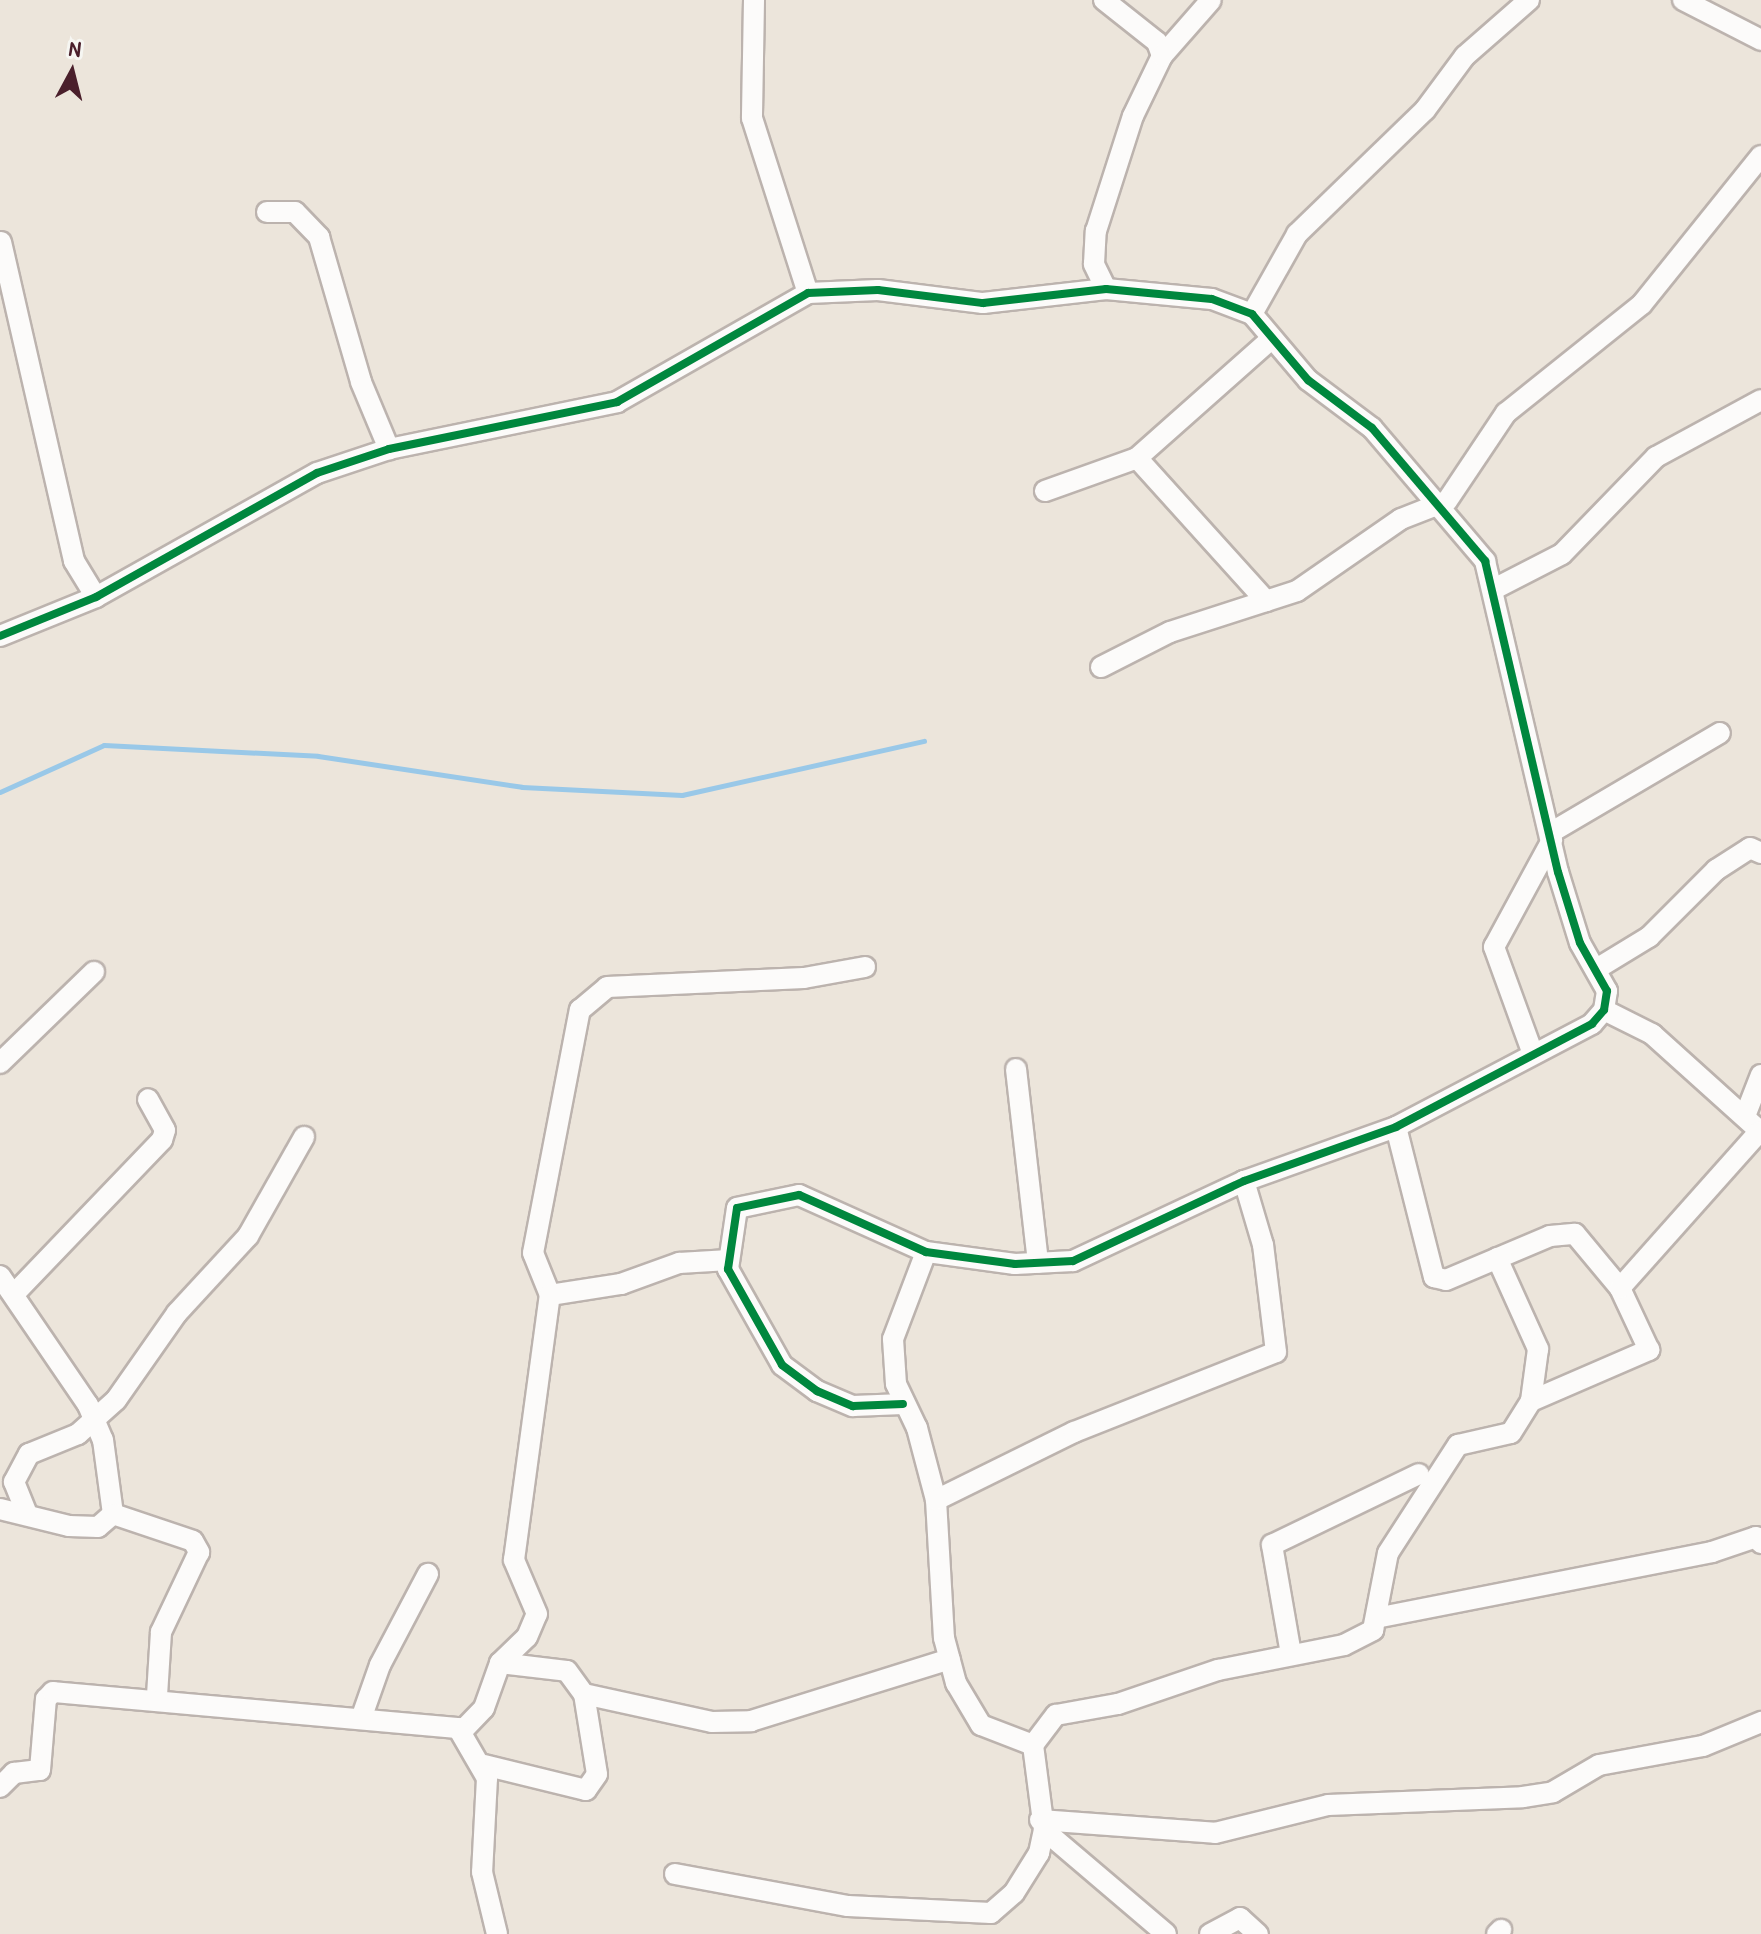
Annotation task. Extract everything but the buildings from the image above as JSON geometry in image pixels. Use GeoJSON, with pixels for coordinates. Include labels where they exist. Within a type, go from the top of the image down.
{"type":"FeatureCollection","features":[{"type":"Feature","properties":{"kind":"street"},"geometry":{"type":"LineString","coordinates":[[754,0],[752,118],[808,293]]}},
{"type":"Feature","properties":{"kind":"street"},"geometry":{"type":"LineString","coordinates":[[1104,0],[1157,42],[1162,56]]}},
{"type":"Feature","properties":{"kind":"street"},"geometry":{"type":"LineString","coordinates":[[1106,289],[1094,264],[1096,231],[1133,116],[1162,56],[1211,0]]}},
{"type":"Feature","properties":{"kind":"street"},"geometry":{"type":"LineString","coordinates":[[1252,314],[1297,234],[1425,110],[1465,56],[1529,0]]}},
{"type":"Feature","properties":{"kind":"street"},"geometry":{"type":"LineString","coordinates":[[1683,0],[1761,40]]}},
{"type":"Feature","properties":{"kind":"street"},"geometry":{"type":"LineString","coordinates":[[1101,667],[1170,632],[1297,591],[1358,545],[1437,505],[1455,490],[1506,413],[1642,304],[1761,156]]}},
{"type":"Feature","properties":{"kind":"street"},"geometry":{"type":"LineString","coordinates":[[267,212],[295,212],[319,237],[361,382],[389,449]]}},
{"type":"Feature","properties":{"kind":"street"},"geometry":{"type":"LineString","coordinates":[[1,242],[74,561],[96,597]]}},
{"type":"Feature","properties":{"kind":"street"},"geometry":{"type":"LineString","coordinates":[[0,636],[96,597],[317,473],[389,449],[617,402],[808,293],[878,290],[983,303],[1106,289],[1212,299],[1252,314],[1269,341],[1372,428],[1437,505],[1474,543],[1494,589],[1551,836],[1580,943],[1598,968],[1604,1010],[1592,1024],[1396,1127],[1244,1181],[1073,1261],[1038,1263],[926,1252],[799,1195],[778,1194],[737,1208],[729,1260],[755,1325],[782,1365],[817,1391],[853,1406],[903,1404]]}},
{"type":"Feature","properties":{"kind":"street"},"geometry":{"type":"LineString","coordinates":[[1045,491],[1137,458],[1269,341]]}},
{"type":"Feature","properties":{"kind":"street"},"geometry":{"type":"LineString","coordinates":[[1494,589],[1562,554],[1656,457],[1761,400]]}},
{"type":"Feature","properties":{"kind":"street"},"geometry":{"type":"LineString","coordinates":[[1137,458],[1266,601]]}},
{"type":"Feature","properties":{"kind":"street"},"geometry":{"type":"LineString","coordinates":[[1533,1054],[1494,947],[1551,836],[1720,733]]}},
{"type":"Feature","properties":{"kind":"street"},"geometry":{"type":"LineString","coordinates":[[1598,968],[1649,937],[1716,870],[1750,848],[1761,853]]}},
{"type":"Feature","properties":{"kind":"street"},"geometry":{"type":"LineString","coordinates":[[463,1730],[484,1708],[500,1663],[527,1637],[537,1614],[514,1560],[550,1295],[533,1253],[580,1010],[607,987],[804,978],[865,967]]}},
{"type":"Feature","properties":{"kind":"street"},"geometry":{"type":"LineString","coordinates":[[0,1063],[94,972]]}},
{"type":"Feature","properties":{"kind":"street"},"geometry":{"type":"LineString","coordinates":[[1604,1010],[1652,1034],[1760,1132],[1620,1288]]}},
{"type":"Feature","properties":{"kind":"street"},"geometry":{"type":"LineString","coordinates":[[1016,1069],[1038,1263]]}},
{"type":"Feature","properties":{"kind":"street"},"geometry":{"type":"LineString","coordinates":[[1745,1116],[1761,1075]]}},
{"type":"Feature","properties":{"kind":"street"},"geometry":{"type":"LineString","coordinates":[[16,1292],[162,1140],[165,1130],[148,1099]]}},
{"type":"Feature","properties":{"kind":"street"},"geometry":{"type":"LineString","coordinates":[[1396,1127],[1434,1277],[1446,1280],[1497,1258],[1575,1234],[1620,1288],[1649,1350],[1531,1401]]}},
{"type":"Feature","properties":{"kind":"street"},"geometry":{"type":"LineString","coordinates":[[27,1514],[14,1482],[29,1454],[78,1434],[93,1417],[116,1400],[177,1313],[248,1236],[304,1137]]}},
{"type":"Feature","properties":{"kind":"street"},"geometry":{"type":"LineString","coordinates":[[936,1500],[1074,1432],[1276,1352],[1263,1245],[1244,1181]]}},
{"type":"Feature","properties":{"kind":"street"},"geometry":{"type":"LineString","coordinates":[[926,1252],[893,1339],[903,1404],[917,1428],[936,1500],[950,1659],[968,1710],[981,1725],[1033,1745]]}},
{"type":"Feature","properties":{"kind":"street"},"geometry":{"type":"LineString","coordinates":[[675,1874],[848,1906],[991,1913],[1023,1880],[1042,1825],[1033,1745],[1056,1715],[1291,1654],[1344,1645],[1373,1630],[1381,1617],[1388,1553],[1442,1467],[1467,1439],[1511,1433],[1531,1401],[1538,1349],[1497,1258]]}},
{"type":"Feature","properties":{"kind":"street"},"geometry":{"type":"LineString","coordinates":[[550,1295],[621,1284],[679,1263],[729,1260]]}},
{"type":"Feature","properties":{"kind":"street"},"geometry":{"type":"LineString","coordinates":[[0,1276],[16,1292],[93,1417],[113,1514]]}},
{"type":"Feature","properties":{"kind":"street"},"geometry":{"type":"LineString","coordinates":[[1291,1654],[1272,1545],[1419,1474]]}},
{"type":"Feature","properties":{"kind":"street"},"geometry":{"type":"LineString","coordinates":[[0,1509],[98,1527],[113,1514]]}},
{"type":"Feature","properties":{"kind":"street"},"geometry":{"type":"LineString","coordinates":[[113,1514],[193,1541],[199,1552],[161,1632],[157,1696]]}},
{"type":"Feature","properties":{"kind":"street"},"geometry":{"type":"LineString","coordinates":[[1381,1617],[1712,1552],[1756,1537],[1761,1543]]}},
{"type":"Feature","properties":{"kind":"street"},"geometry":{"type":"LineString","coordinates":[[362,1716],[374,1677],[428,1574]]}},
{"type":"Feature","properties":{"kind":"street"},"geometry":{"type":"LineString","coordinates":[[584,1694],[712,1722],[751,1721],[950,1659]]}},
{"type":"Feature","properties":{"kind":"street"},"geometry":{"type":"LineString","coordinates":[[484,1765],[586,1790],[597,1774],[584,1694],[567,1671],[500,1663]]}},
{"type":"Feature","properties":{"kind":"street"},"geometry":{"type":"LineString","coordinates":[[0,1787],[14,1773],[40,1770],[44,1726],[53,1692],[157,1696],[362,1716],[463,1730]]}},
{"type":"Feature","properties":{"kind":"street"},"geometry":{"type":"LineString","coordinates":[[1042,1825],[1215,1833],[1328,1805],[1523,1797],[1553,1792],[1599,1765],[1703,1746],[1761,1722]]}},
{"type":"Feature","properties":{"kind":"street"},"geometry":{"type":"LineString","coordinates":[[463,1730],[484,1765],[489,1930]]}},
{"type":"Feature","properties":{"kind":"street"},"geometry":{"type":"LineString","coordinates":[[1042,1825],[1166,1934]]}},
{"type":"Feature","properties":{"kind":"street"},"geometry":{"type":"LineString","coordinates":[[1210,1934],[1240,1918],[1258,1934]]}},
{"type":"Feature","properties":{"kind":"waterway"},"geometry":{"type":"LineString","coordinates":[[0,792],[104,745],[318,756],[522,787],[682,795],[924,741]]}},
{"type":"Feature","properties":{"kind":"cycle path"},"geometry":{"type":"LineString","coordinates":[[0,636],[96,597],[317,473],[389,449],[617,402],[808,293],[878,290],[983,303],[1106,289],[1212,299],[1252,314],[1308,380],[1372,428],[1485,561],[1558,872],[1580,943],[1607,991],[1604,1010],[1592,1024],[1396,1127],[1244,1181],[1073,1261],[1015,1264],[926,1252],[799,1195],[737,1208],[728,1269],[782,1365],[817,1391],[853,1406],[903,1404]]}}]}
